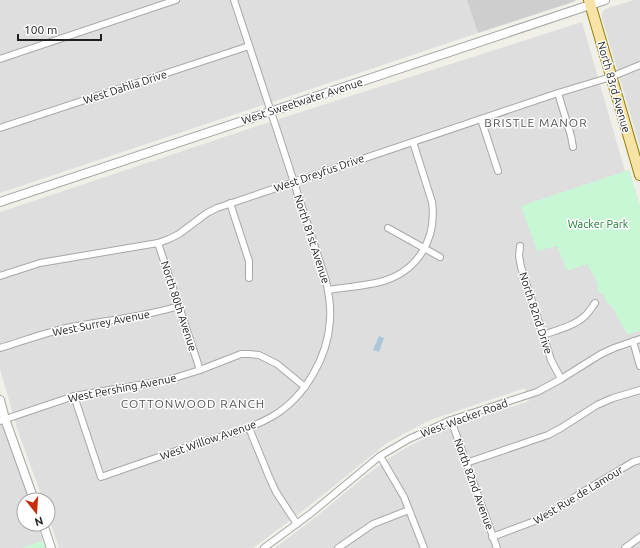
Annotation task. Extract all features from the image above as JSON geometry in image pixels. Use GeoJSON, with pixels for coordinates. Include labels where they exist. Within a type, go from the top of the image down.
{"type":"FeatureCollection","features":[{"type":"Feature","properties":{"kind":"main road","name":"North 83rd Avenue"},"geometry":{"type":"LineString","coordinates":[[590,2],[640,175]]}},
{"type":"Feature","properties":{"kind":"street"},"geometry":{"type":"LineString","coordinates":[[0,59],[176,0]]}},
{"type":"Feature","properties":{"kind":"street","name":"North 81st Avenue"},"geometry":{"type":"LineString","coordinates":[[234,0],[323,270],[328,290],[330,322],[326,345],[317,366],[305,387]]}},
{"type":"Feature","properties":{"kind":"street","name":"West Sweetwater Avenue"},"geometry":{"type":"LineString","coordinates":[[0,202],[590,2],[605,0]]}},
{"type":"Feature","properties":{"kind":"street","name":"West Dahlia Drive"},"geometry":{"type":"LineString","coordinates":[[0,128],[249,46]]}},
{"type":"Feature","properties":{"kind":"street","name":"West Dreyfus Drive"},"geometry":{"type":"LineString","coordinates":[[0,276],[40,263],[158,243],[180,234],[207,213],[230,203],[558,93],[611,77],[640,66]]}},
{"type":"Feature","properties":{"kind":"street"},"geometry":{"type":"LineString","coordinates":[[558,93],[573,147]]}},
{"type":"Feature","properties":{"kind":"street"},"geometry":{"type":"LineString","coordinates":[[481,119],[498,171]]}},
{"type":"Feature","properties":{"kind":"street"},"geometry":{"type":"LineString","coordinates":[[328,290],[376,283],[390,278],[407,270],[419,258],[425,248],[433,221],[432,202],[412,142]]}},
{"type":"Feature","properties":{"kind":"street"},"geometry":{"type":"LineString","coordinates":[[230,203],[249,261],[249,278]]}},
{"type":"Feature","properties":{"kind":"street"},"geometry":{"type":"LineString","coordinates":[[388,228],[440,256]]}},
{"type":"Feature","properties":{"kind":"street","name":"North 80th Avenue"},"geometry":{"type":"LineString","coordinates":[[158,243],[200,370]]}},
{"type":"Feature","properties":{"kind":"street","name":"North 82nd Drive"},"geometry":{"type":"LineString","coordinates":[[520,246],[519,256],[521,267],[552,360],[561,378]]}},
{"type":"Feature","properties":{"kind":"street"},"geometry":{"type":"LineString","coordinates":[[543,335],[573,324],[585,316],[595,303]]}},
{"type":"Feature","properties":{"kind":"street","name":"West Surrey Avenue"},"geometry":{"type":"LineString","coordinates":[[0,348],[65,328],[153,313],[179,306]]}},
{"type":"Feature","properties":{"kind":"street","name":"West Wacker Road"},"geometry":{"type":"LineString","coordinates":[[264,548],[310,514],[380,456],[409,439],[451,420],[528,395],[546,387],[601,354],[640,339]]}},
{"type":"Feature","properties":{"kind":"street"},"geometry":{"type":"LineString","coordinates":[[633,341],[640,366]]}},
{"type":"Feature","properties":{"kind":"street","name":"West Pershing Avenue"},"geometry":{"type":"LineString","coordinates":[[3,420],[74,396],[168,380],[200,370],[241,354],[259,355],[277,364],[305,387]]}},
{"type":"Feature","properties":{"kind":"street","name":"West Willow Avenue"},"geometry":{"type":"LineString","coordinates":[[74,396],[101,477],[249,428],[273,416],[289,404],[305,387]]}},
{"type":"Feature","properties":{"kind":"street"},"geometry":{"type":"LineString","coordinates":[[466,463],[548,435],[597,405],[613,398],[640,390]]}},
{"type":"Feature","properties":{"kind":"street"},"geometry":{"type":"LineString","coordinates":[[0,400],[3,420],[31,492]]}},
{"type":"Feature","properties":{"kind":"street","name":"North 82nd Avenue"},"geometry":{"type":"LineString","coordinates":[[451,420],[496,548]]}},
{"type":"Feature","properties":{"kind":"street"},"geometry":{"type":"LineString","coordinates":[[249,428],[273,486],[297,524]]}},
{"type":"Feature","properties":{"kind":"street"},"geometry":{"type":"LineString","coordinates":[[380,456],[404,497],[424,548]]}},
{"type":"Feature","properties":{"kind":"street","name":"West Rue de Lamour"},"geometry":{"type":"LineString","coordinates":[[492,537],[538,520],[633,462],[640,460]]}},
{"type":"Feature","properties":{"kind":"street"},"geometry":{"type":"LineString","coordinates":[[338,548],[373,524],[409,510]]}},
{"type":"Feature","properties":{"kind":"street"},"geometry":{"type":"LineString","coordinates":[[46,532],[51,548]]}},
{"type":"Feature","properties":{"kind":"street"},"geometry":{"type":"LineString","coordinates":[[625,548],[640,537]]}},
{"type":"Feature","properties":{"kind":"shaded area"},"geometry":{"type":"Polygon","coordinates":[[[0,0],[467,0],[478,33],[0,193],[0,0]]]}},
{"type":"Feature","properties":{"kind":"shaded area"},"geometry":{"type":"Polygon","coordinates":[[[467,0],[576,0],[478,33],[467,0]]]}},
{"type":"Feature","properties":{"kind":"shaded area"},"geometry":{"type":"Polygon","coordinates":[[[634,0],[640,0],[640,147],[602,18],[602,13],[604,10],[634,0]]]}},
{"type":"Feature","properties":{"kind":"shaded area"},"geometry":{"type":"Polygon","coordinates":[[[582,22],[625,171],[629,170],[640,206],[640,548],[275,548],[391,457],[411,445],[442,430],[529,401],[525,388],[436,418],[387,443],[304,510],[253,548],[59,548],[54,532],[56,532],[56,492],[40,492],[17,428],[0,369],[0,212],[248,129],[582,22]]]}},
{"type":"Feature","properties":{"kind":"shaded area"},"geometry":{"type":"Polygon","coordinates":[[[0,409],[26,492],[16,492],[16,532],[40,532],[45,548],[0,548],[0,409]]]}},
{"type":"Feature","properties":{"kind":"green space","name":"Wacker Park"},"geometry":{"type":"Polygon","coordinates":[[[629,170],[640,206],[640,331],[627,334],[612,307],[607,303],[604,295],[599,292],[596,280],[587,264],[567,271],[557,246],[537,251],[521,206],[629,170]]]}},
{"type":"Feature","properties":{"kind":"green space"},"geometry":{"type":"Polygon","coordinates":[[[43,541],[45,548],[21,548],[43,541]]]}},
{"type":"Feature","properties":{"kind":"water"},"geometry":{"type":"Polygon","coordinates":[[[379,336],[384,338],[379,352],[373,350],[379,336]]]}},
{"type":"Feature","properties":{"kind":"district","name":"BRISTLE MANOR"},"geometry":{"type":"Point","coordinates":[536,122]}},
{"type":"Feature","properties":{"kind":"district","name":"COTTONWOOD RANCH"},"geometry":{"type":"Point","coordinates":[193,403]}}]}
